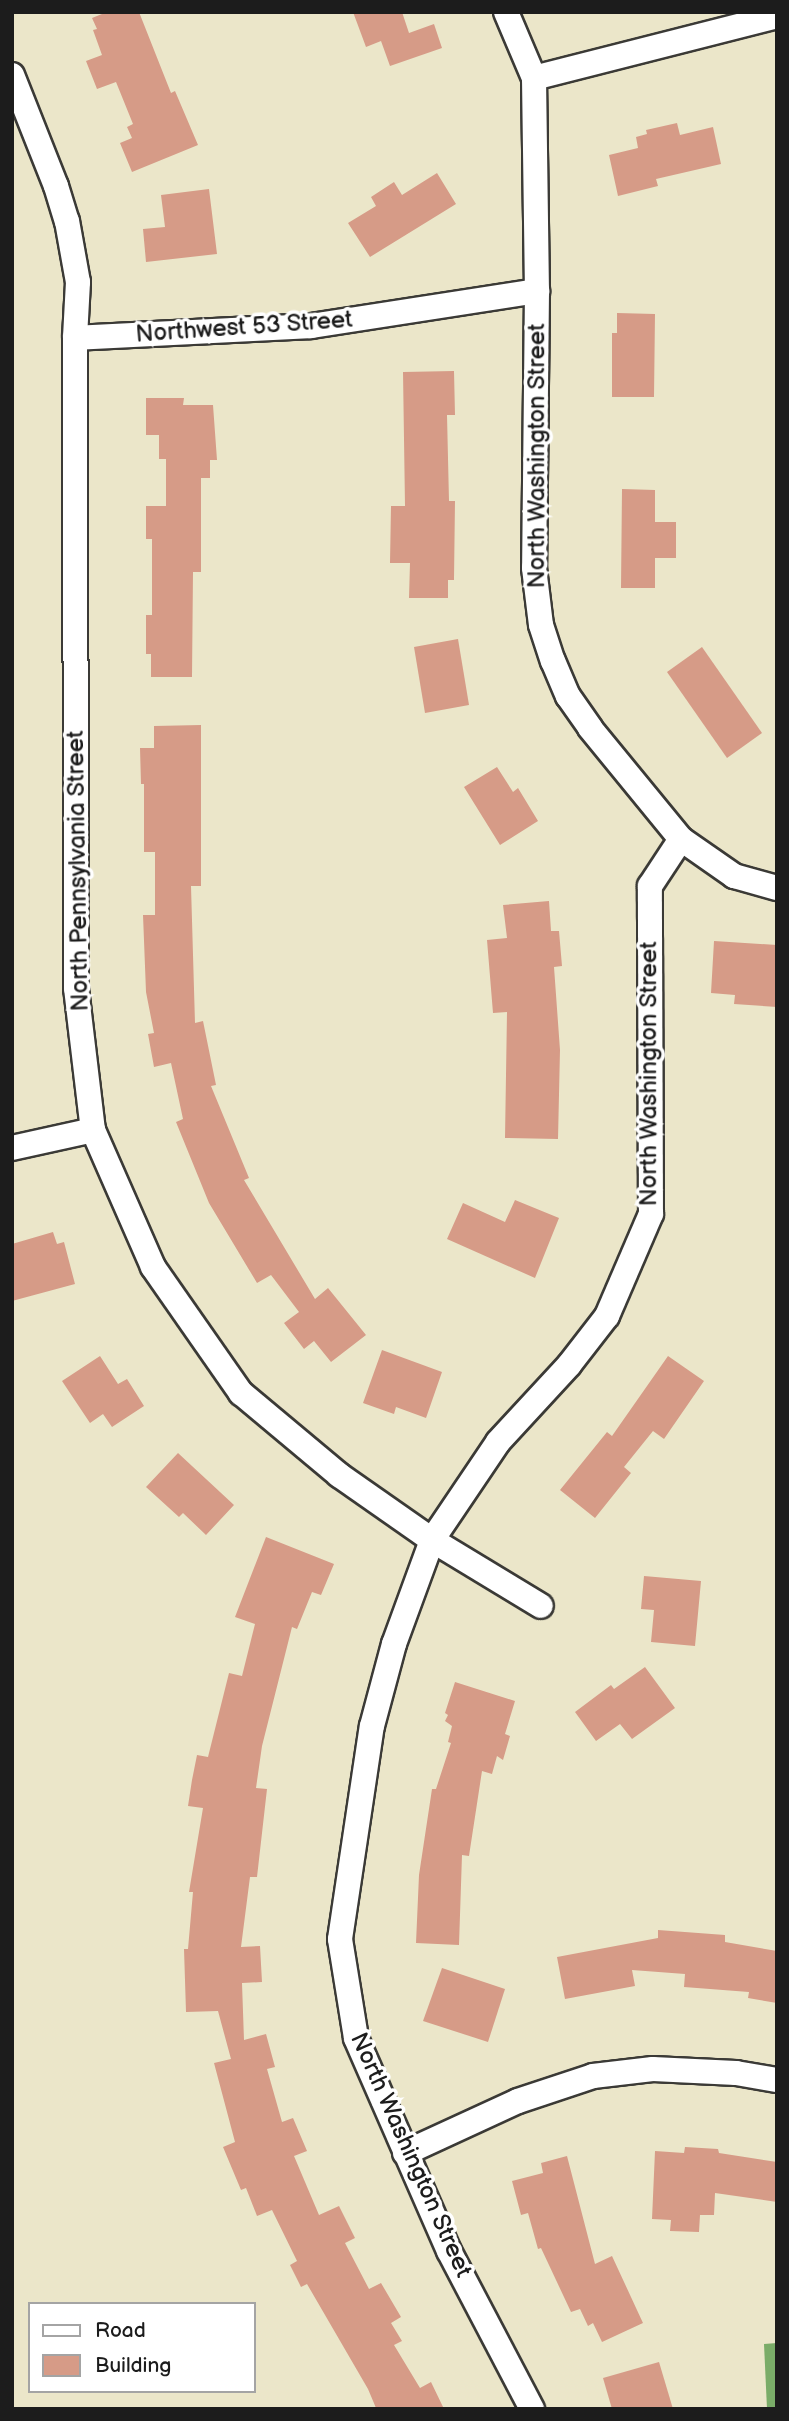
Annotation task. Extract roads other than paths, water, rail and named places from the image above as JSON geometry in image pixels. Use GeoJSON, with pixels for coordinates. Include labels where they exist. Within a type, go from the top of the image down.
{"type":"FeatureCollection","features":[{"type":"Feature","properties":{"kind":"street","name":"North Washington Street"},"geometry":{"type":"LineString","coordinates":[[506,12],[534,78],[537,291],[534,568],[541,625],[552,662],[583,718],[681,839],[650,886],[651,1214],[607,1316],[569,1365],[498,1441],[432,1540],[394,1644],[372,1726],[340,1940],[356,2038],[449,2251],[532,2409]]}},
{"type":"Feature","properties":{"kind":"street"},"geometry":{"type":"LineString","coordinates":[[534,78],[777,16]]}},
{"type":"Feature","properties":{"kind":"street","name":"North Pennsylvania Street"},"geometry":{"type":"LineString","coordinates":[[14,86],[67,221],[78,282],[75,338],[76,988],[93,1130],[153,1267],[241,1393],[339,1475],[432,1540],[541,1606]]}},
{"type":"Feature","properties":{"kind":"street","name":"Northwest 53 Street"},"geometry":{"type":"LineString","coordinates":[[75,338],[311,326],[537,291]]}},
{"type":"Feature","properties":{"kind":"street"},"geometry":{"type":"LineString","coordinates":[[681,839],[734,876],[777,888]]}},
{"type":"Feature","properties":{"kind":"street"},"geometry":{"type":"LineString","coordinates":[[12,1148],[93,1130]]}},
{"type":"Feature","properties":{"kind":"street"},"geometry":{"type":"LineString","coordinates":[[405,2153],[517,2101],[593,2076],[653,2069],[736,2073],[777,2080]]}}]}
